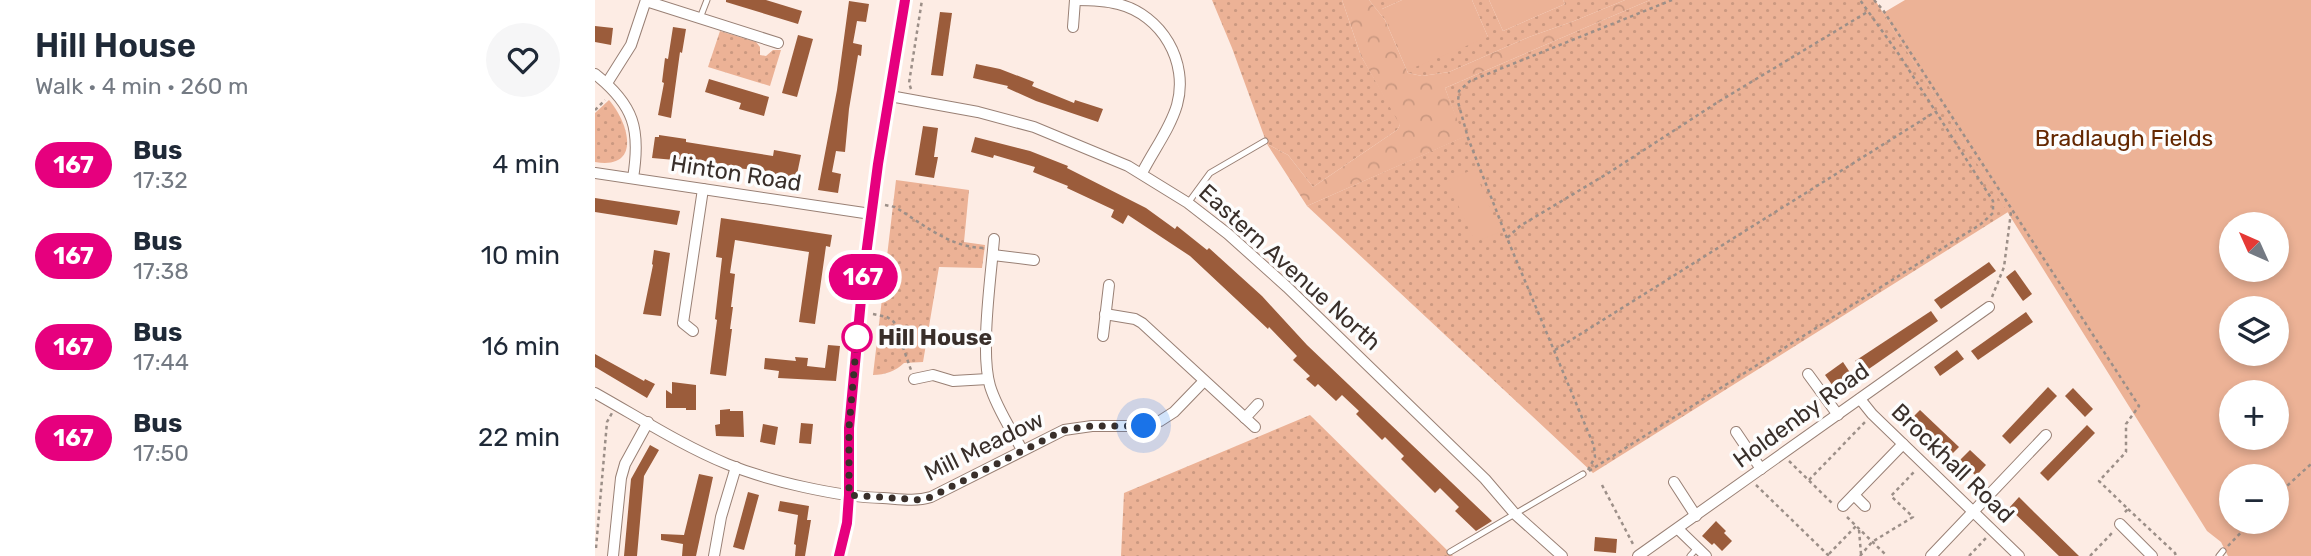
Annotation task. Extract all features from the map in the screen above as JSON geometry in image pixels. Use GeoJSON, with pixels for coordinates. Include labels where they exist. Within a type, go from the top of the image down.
{"type":"FeatureCollection","features":[{"type":"Feature","properties":{"kind":"street"},"geometry":{"type":"LineString","coordinates":[[607,83],[631,45],[646,0],[770,45]]}},
{"type":"Feature","properties":{"kind":"street"},"geometry":{"type":"LineString","coordinates":[[839,556],[847,523],[852,389],[871,214],[905,0]]}},
{"type":"Feature","properties":{"kind":"street"},"geometry":{"type":"LineString","coordinates":[[1073,27],[1075,0],[1120,4],[1141,14],[1157,27],[1172,50],[1179,70],[1178,103],[1142,173]]}},
{"type":"Feature","properties":{"kind":"street"},"geometry":{"type":"LineString","coordinates":[[595,74],[622,99],[634,123],[637,148],[633,178]]}},
{"type":"Feature","properties":{"kind":"street","name":"Eastern Avenue North"},"geometry":{"type":"LineString","coordinates":[[890,96],[1016,122],[1084,146],[1142,173],[1188,203],[1228,234],[1295,294],[1485,479],[1515,514],[1562,556]]}},
{"type":"Feature","properties":{"kind":"street","name":"Hinton Road"},"geometry":{"type":"LineString","coordinates":[[595,173],[871,214]]}},
{"type":"Feature","properties":{"kind":"street"},"geometry":{"type":"LineString","coordinates":[[694,331],[683,323],[703,189]]}},
{"type":"Feature","properties":{"kind":"street"},"geometry":{"type":"LineString","coordinates":[[1022,450],[1000,410],[988,379],[987,345],[994,247],[1034,260]]}},
{"type":"Feature","properties":{"kind":"street"},"geometry":{"type":"LineString","coordinates":[[1103,336],[1109,285]]}},
{"type":"Feature","properties":{"kind":"street","name":"Holdenby Road"},"geometry":{"type":"LineString","coordinates":[[1639,556],[1989,307]]}},
{"type":"Feature","properties":{"kind":"street"},"geometry":{"type":"LineString","coordinates":[[1105,314],[1128,317],[1142,323],[1255,427]]}},
{"type":"Feature","properties":{"kind":"street"},"geometry":{"type":"LineString","coordinates":[[1808,374],[1838,415]]}},
{"type":"Feature","properties":{"kind":"street"},"geometry":{"type":"LineString","coordinates":[[914,379],[933,375],[953,381],[988,379]]}},
{"type":"Feature","properties":{"kind":"street","name":"Mill Meadow"},"geometry":{"type":"LineString","coordinates":[[595,393],[712,457],[736,467],[811,488],[849,495],[921,500],[1052,435],[1075,427],[1144,426],[1160,421],[1174,412],[1204,381]]}},
{"type":"Feature","properties":{"kind":"street","name":"Brockhall Road"},"geometry":{"type":"LineString","coordinates":[[1860,398],[1872,414],[2018,556]]}},
{"type":"Feature","properties":{"kind":"street"},"geometry":{"type":"LineString","coordinates":[[1245,418],[1258,404]]}},
{"type":"Feature","properties":{"kind":"street"},"geometry":{"type":"LineString","coordinates":[[613,556],[621,478],[625,464],[647,422]]}},
{"type":"Feature","properties":{"kind":"street"},"geometry":{"type":"LineString","coordinates":[[1736,432],[1761,470]]}},
{"type":"Feature","properties":{"kind":"street"},"geometry":{"type":"LineString","coordinates":[[1931,556],[2046,435]]}},
{"type":"Feature","properties":{"kind":"street"},"geometry":{"type":"LineString","coordinates":[[1843,506],[1903,444]]}},
{"type":"Feature","properties":{"kind":"street"},"geometry":{"type":"LineString","coordinates":[[714,556],[721,517],[736,467]]}},
{"type":"Feature","properties":{"kind":"street"},"geometry":{"type":"LineString","coordinates":[[1674,482],[1696,516]]}},
{"type":"Feature","properties":{"kind":"street"},"geometry":{"type":"LineString","coordinates":[[1854,495],[1865,506]]}},
{"type":"Feature","properties":{"kind":"street"},"geometry":{"type":"LineString","coordinates":[[2120,524],[2152,556]]}},
{"type":"Feature","properties":{"kind":"street"},"geometry":{"type":"LineString","coordinates":[[1678,529],[1694,552],[1706,556]]}},
{"type":"Feature","properties":{"kind":"lane"},"geometry":{"type":"LineString","coordinates":[[701,18],[707,0]]}},
{"type":"Feature","properties":{"kind":"lane"},"geometry":{"type":"LineString","coordinates":[[1188,203],[1210,173],[1265,141]]}},
{"type":"Feature","properties":{"kind":"lane"},"geometry":{"type":"LineString","coordinates":[[1450,552],[1583,474]]}},
{"type":"Feature","properties":{"kind":"path"},"geometry":{"type":"LineString","coordinates":[[909,89],[922,0]]}},
{"type":"Feature","properties":{"kind":"path"},"geometry":{"type":"LineString","coordinates":[[1583,474],[1594,461],[1594,446],[1507,238],[1468,138],[1458,102],[1461,88],[1470,81],[1672,0]]}},
{"type":"Feature","properties":{"kind":"path"},"geometry":{"type":"LineString","coordinates":[[1583,474],[1989,219],[1994,207],[1993,201],[1860,0]]}},
{"type":"Feature","properties":{"kind":"path"},"geometry":{"type":"LineString","coordinates":[[1874,0],[2139,406],[2126,424],[2126,452],[2099,481],[2176,556]]}},
{"type":"Feature","properties":{"kind":"path"},"geometry":{"type":"LineString","coordinates":[[1507,238],[1520,226],[1610,172],[1717,102],[1868,11]]}},
{"type":"Feature","properties":{"kind":"path"},"geometry":{"type":"LineString","coordinates":[[1555,349],[1936,112]]}},
{"type":"Feature","properties":{"kind":"path"},"geometry":{"type":"LineString","coordinates":[[884,205],[895,207],[958,244],[994,247]]}},
{"type":"Feature","properties":{"kind":"path"},"geometry":{"type":"LineString","coordinates":[[1989,307],[2004,267],[2011,210]]}},
{"type":"Feature","properties":{"kind":"path"},"geometry":{"type":"LineString","coordinates":[[872,314],[887,317],[894,322],[914,379]]}},
{"type":"Feature","properties":{"kind":"path"},"geometry":{"type":"LineString","coordinates":[[596,548],[607,422],[617,405]]}},
{"type":"Feature","properties":{"kind":"path"},"geometry":{"type":"LineString","coordinates":[[1809,480],[1872,414]]}},
{"type":"Feature","properties":{"kind":"path"},"geometry":{"type":"LineString","coordinates":[[1861,555],[1872,542],[1913,517],[1891,496],[1923,463]]}},
{"type":"Feature","properties":{"kind":"path"},"geometry":{"type":"LineString","coordinates":[[2289,483],[2311,464]]}},
{"type":"Feature","properties":{"kind":"path"},"geometry":{"type":"LineString","coordinates":[[1749,478],[1828,556],[1857,527],[1861,555]]}},
{"type":"Feature","properties":{"kind":"path"},"geometry":{"type":"LineString","coordinates":[[1602,485],[1639,556]]}},
{"type":"Feature","properties":{"kind":"path"},"geometry":{"type":"LineString","coordinates":[[2090,556],[2120,524],[2116,520],[2128,509]]}},
{"type":"Feature","properties":{"kind":"path"},"geometry":{"type":"LineString","coordinates":[[1969,556],[1992,531]]}},
{"type":"Feature","properties":{"kind":"path"},"geometry":{"type":"LineString","coordinates":[[2221,554],[2240,534]]}},
{"type":"Feature","properties":{"kind":"green space"},"geometry":{"type":"Polygon","coordinates":[[[1212,0],[1342,0],[1361,56],[1399,121],[1397,130],[1313,187],[1288,155],[1267,144],[1212,0]]]}},
{"type":"Feature","properties":{"kind":"green space"},"geometry":{"type":"Polygon","coordinates":[[[1342,0],[1369,0],[1385,20],[1408,73],[1422,76],[1449,72],[1529,37],[1625,0],[1650,0],[1445,88],[1464,137],[1307,206],[1267,144],[1288,155],[1313,187],[1397,130],[1400,125],[1361,56],[1342,0]]]}},
{"type":"Feature","properties":{"kind":"green space"},"geometry":{"type":"Polygon","coordinates":[[[1369,0],[1402,0],[1382,9],[1488,37],[1472,0],[1489,0],[1503,31],[1565,4],[1563,0],[1625,0],[1529,37],[1449,72],[1422,76],[1408,73],[1385,20],[1369,0]]]}},
{"type":"Feature","properties":{"kind":"green space"},"geometry":{"type":"Polygon","coordinates":[[[1402,0],[1472,0],[1488,37],[1408,70],[1382,9],[1402,0]]]}},
{"type":"Feature","properties":{"kind":"green space"},"geometry":{"type":"Polygon","coordinates":[[[1489,0],[1563,0],[1565,4],[1503,31],[1489,0]]]}},
{"type":"Feature","properties":{"kind":"green space"},"geometry":{"type":"Polygon","coordinates":[[[1650,0],[1875,0],[2008,212],[1593,473],[1307,206],[1463,137],[1445,88],[1650,0]]]}},
{"type":"Feature","properties":{"kind":"green space","name":"Bradlaugh Fields"},"geometry":{"type":"Polygon","coordinates":[[[1905,0],[2311,0],[2311,556],[2228,556],[2221,542],[2207,531],[1883,13],[1905,0]]]}},
{"type":"Feature","properties":{"kind":"green space"},"geometry":{"type":"Polygon","coordinates":[[[720,31],[756,42],[760,47],[760,55],[766,56],[773,50],[781,50],[770,86],[708,67],[720,31]]]}},
{"type":"Feature","properties":{"kind":"green space"},"geometry":{"type":"Polygon","coordinates":[[[609,100],[626,132],[625,152],[620,159],[610,163],[595,162],[595,113],[609,100]]]}},
{"type":"Feature","properties":{"kind":"green space"},"geometry":{"type":"Polygon","coordinates":[[[1474,169],[1500,232],[1475,242],[1447,181],[1474,169]]]}},
{"type":"Feature","properties":{"kind":"green space"},"geometry":{"type":"Polygon","coordinates":[[[896,180],[969,190],[964,242],[985,245],[982,268],[939,267],[923,362],[904,363],[890,372],[873,375],[896,180]]]}},
{"type":"Feature","properties":{"kind":"green space"},"geometry":{"type":"Polygon","coordinates":[[[1310,415],[1453,556],[1121,556],[1124,493],[1310,415]]]}},
{"type":"Feature","properties":{"kind":"building"},"geometry":{"type":"Polygon","coordinates":[[[726,0],[766,0],[802,11],[798,24],[726,0]]]}},
{"type":"Feature","properties":{"kind":"building"},"geometry":{"type":"Polygon","coordinates":[[[849,1],[869,4],[866,22],[857,21],[853,43],[862,45],[861,56],[858,55],[845,152],[836,151],[832,172],[841,174],[838,193],[818,190],[837,90],[849,1]]]}},
{"type":"Feature","properties":{"kind":"building"},"geometry":{"type":"Polygon","coordinates":[[[940,12],[952,13],[943,76],[931,75],[940,12]]]}},
{"type":"Feature","properties":{"kind":"building"},"geometry":{"type":"Polygon","coordinates":[[[595,26],[613,28],[611,45],[595,42],[595,26]]]}},
{"type":"Feature","properties":{"kind":"building"},"geometry":{"type":"Polygon","coordinates":[[[673,27],[686,29],[671,118],[658,115],[665,58],[668,59],[673,27]]]}},
{"type":"Feature","properties":{"kind":"building"},"geometry":{"type":"Polygon","coordinates":[[[798,35],[813,39],[797,97],[782,93],[798,35]]]}},
{"type":"Feature","properties":{"kind":"building"},"geometry":{"type":"Polygon","coordinates":[[[976,64],[1000,69],[1034,82],[1032,86],[1074,103],[1075,100],[1103,109],[1098,122],[1036,101],[1007,88],[1008,86],[973,78],[976,64]]]}},
{"type":"Feature","properties":{"kind":"building"},"geometry":{"type":"Polygon","coordinates":[[[709,79],[769,97],[764,116],[739,109],[741,103],[705,92],[709,79]]]}},
{"type":"Feature","properties":{"kind":"building"},"geometry":{"type":"Polygon","coordinates":[[[923,126],[938,128],[934,157],[938,157],[934,178],[915,175],[923,126]]]}},
{"type":"Feature","properties":{"kind":"building"},"geometry":{"type":"Polygon","coordinates":[[[659,135],[773,156],[774,150],[801,155],[796,179],[754,172],[755,170],[697,166],[698,162],[652,158],[655,137],[659,135]]]}},
{"type":"Feature","properties":{"kind":"building"},"geometry":{"type":"Polygon","coordinates":[[[975,137],[1030,151],[1068,166],[1067,168],[1146,208],[1175,229],[1177,226],[1207,250],[1209,248],[1262,296],[1307,345],[1492,521],[1476,531],[1455,511],[1459,507],[1440,488],[1435,493],[1401,459],[1404,456],[1385,437],[1382,440],[1356,414],[1359,411],[1342,395],[1336,401],[1318,384],[1315,387],[1306,379],[1310,376],[1293,360],[1297,356],[1190,256],[1128,215],[1123,224],[1111,217],[1114,210],[1067,188],[1068,186],[1033,172],[1035,167],[994,155],[993,158],[971,152],[975,137]]]}},
{"type":"Feature","properties":{"kind":"building"},"geometry":{"type":"Polygon","coordinates":[[[595,198],[680,211],[677,225],[595,212],[595,198]]]}},
{"type":"Feature","properties":{"kind":"building"},"geometry":{"type":"Polygon","coordinates":[[[721,218],[832,235],[830,247],[826,246],[815,324],[799,322],[809,252],[735,240],[730,273],[735,274],[731,307],[732,329],[726,376],[710,374],[722,258],[716,257],[721,218]]]}},
{"type":"Feature","properties":{"kind":"building"},"geometry":{"type":"Polygon","coordinates":[[[654,250],[670,253],[661,316],[643,314],[654,250]]]}},
{"type":"Feature","properties":{"kind":"building"},"geometry":{"type":"Polygon","coordinates":[[[1989,262],[1996,271],[1941,309],[1934,300],[1989,262]]]}},
{"type":"Feature","properties":{"kind":"building"},"geometry":{"type":"Polygon","coordinates":[[[2015,270],[2032,294],[2023,301],[2006,277],[2015,270]]]}},
{"type":"Feature","properties":{"kind":"building"},"geometry":{"type":"Polygon","coordinates":[[[1931,311],[1938,321],[1863,373],[1855,361],[1931,311]]]}},
{"type":"Feature","properties":{"kind":"building"},"geometry":{"type":"Polygon","coordinates":[[[2026,312],[2033,322],[1978,360],[1971,351],[2026,312]]]}},
{"type":"Feature","properties":{"kind":"building"},"geometry":{"type":"Polygon","coordinates":[[[828,345],[840,346],[836,381],[778,378],[779,371],[764,369],[765,358],[796,361],[795,357],[808,358],[807,366],[825,368],[828,345]]]}},
{"type":"Feature","properties":{"kind":"building"},"geometry":{"type":"Polygon","coordinates":[[[1957,350],[1964,359],[1940,376],[1934,367],[1957,350]]]}},
{"type":"Feature","properties":{"kind":"building"},"geometry":{"type":"Polygon","coordinates":[[[595,354],[644,381],[645,379],[655,384],[647,398],[595,367],[595,354]]]}},
{"type":"Feature","properties":{"kind":"building"},"geometry":{"type":"Polygon","coordinates":[[[1843,362],[1851,374],[1833,386],[1825,375],[1843,362]]]}},
{"type":"Feature","properties":{"kind":"building"},"geometry":{"type":"Polygon","coordinates":[[[672,382],[696,385],[696,410],[666,408],[666,390],[672,394],[672,382]]]}},
{"type":"Feature","properties":{"kind":"building"},"geometry":{"type":"Polygon","coordinates":[[[2048,387],[2057,396],[2010,444],[2002,436],[2048,387]]]}},
{"type":"Feature","properties":{"kind":"building"},"geometry":{"type":"Polygon","coordinates":[[[2073,388],[2093,409],[2085,417],[2065,396],[2073,388]]]}},
{"type":"Feature","properties":{"kind":"building"},"geometry":{"type":"Polygon","coordinates":[[[720,410],[743,411],[744,437],[716,436],[715,425],[720,424],[720,410]]]}},
{"type":"Feature","properties":{"kind":"building"},"geometry":{"type":"Polygon","coordinates":[[[1920,410],[1959,447],[1949,457],[1910,420],[1920,410]]]}},
{"type":"Feature","properties":{"kind":"building"},"geometry":{"type":"Polygon","coordinates":[[[801,423],[813,424],[811,444],[799,443],[801,423]]]}},
{"type":"Feature","properties":{"kind":"building"},"geometry":{"type":"Polygon","coordinates":[[[763,424],[778,427],[775,445],[760,442],[763,424]]]}},
{"type":"Feature","properties":{"kind":"building"},"geometry":{"type":"Polygon","coordinates":[[[2087,425],[2095,433],[2048,481],[2040,473],[2087,425]]]}},
{"type":"Feature","properties":{"kind":"building"},"geometry":{"type":"Polygon","coordinates":[[[650,445],[659,450],[644,476],[637,556],[624,556],[631,479],[650,445]]]}},
{"type":"Feature","properties":{"kind":"building"},"geometry":{"type":"Polygon","coordinates":[[[1970,450],[1986,465],[1976,476],[1960,460],[1970,450]]]}},
{"type":"Feature","properties":{"kind":"building"},"geometry":{"type":"Polygon","coordinates":[[[699,474],[713,477],[696,556],[682,556],[683,544],[661,540],[661,534],[684,535],[699,474]]]}},
{"type":"Feature","properties":{"kind":"building"},"geometry":{"type":"Polygon","coordinates":[[[748,492],[759,495],[744,550],[733,547],[748,492]]]}},
{"type":"Feature","properties":{"kind":"building"},"geometry":{"type":"Polygon","coordinates":[[[2019,497],[2079,556],[2059,556],[2009,508],[2019,497]]]}},
{"type":"Feature","properties":{"kind":"building"},"geometry":{"type":"Polygon","coordinates":[[[780,501],[809,506],[807,520],[811,520],[805,556],[795,556],[798,515],[778,511],[780,501]]]}},
{"type":"Feature","properties":{"kind":"building"},"geometry":{"type":"Polygon","coordinates":[[[1716,521],[1732,541],[1722,551],[1702,536],[1716,521]]]}},
{"type":"Feature","properties":{"kind":"building"},"geometry":{"type":"Polygon","coordinates":[[[1595,537],[1617,539],[1616,553],[1594,551],[1595,537]]]}},
{"type":"Feature","properties":{"kind":"bus line","name":"167"},"geometry":{"type":"LineString","coordinates":[[839,556],[847,523],[849,428],[863,278],[878,164],[905,0]]}},
{"type":"Feature","properties":{"kind":"place","name":"Hill House"},"geometry":{"type":"Point","coordinates":[857,337]}},
{"type":"Feature","properties":{"kind":"route"},"geometry":{"type":"LineString","coordinates":[[857,337],[849,428],[849,495],[921,500],[1064,430],[1092,426],[1144,426]]}}]}
